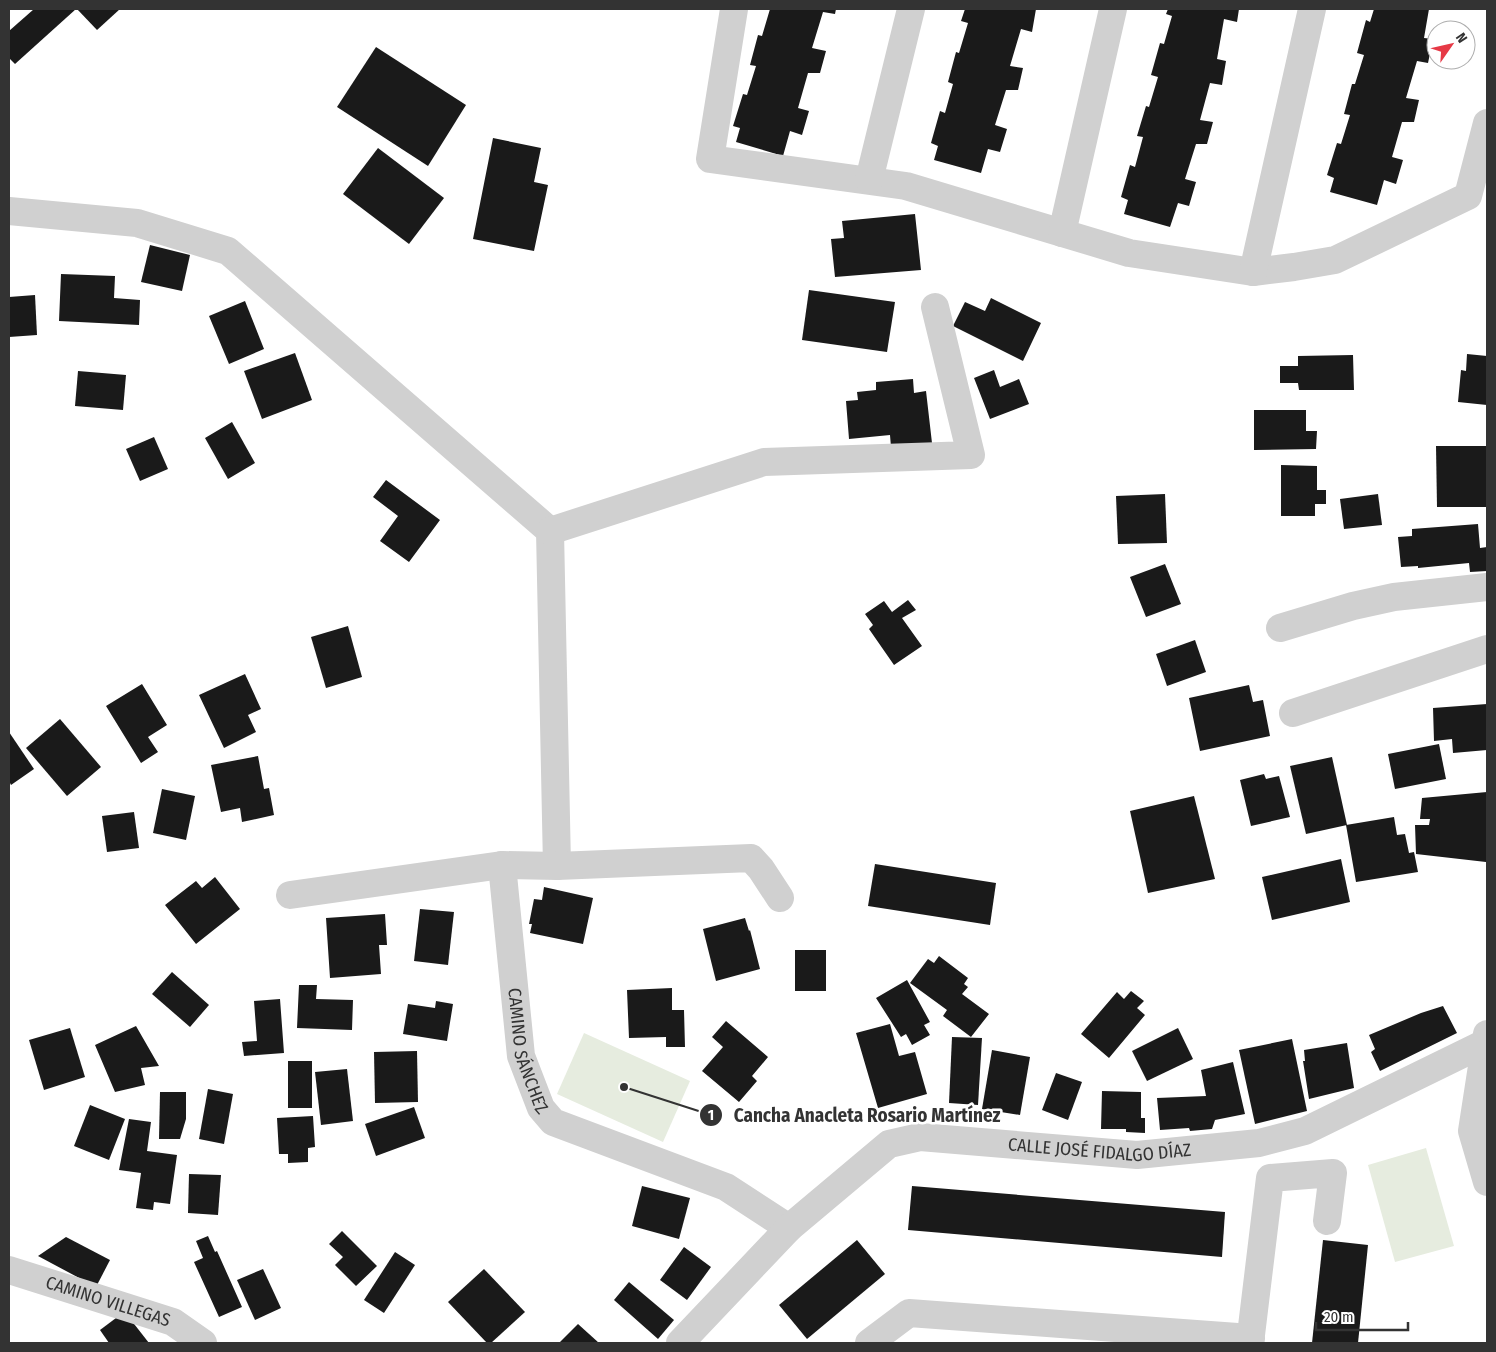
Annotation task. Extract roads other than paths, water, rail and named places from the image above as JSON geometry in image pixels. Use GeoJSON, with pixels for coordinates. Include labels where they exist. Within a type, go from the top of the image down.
{"type":"FeatureCollection","features":[{"type":"Feature","properties":{"kind":"street"},"geometry":{"type":"LineString","coordinates":[[734,9],[710,159],[906,186],[1129,253],[1253,272],[1335,260],[1468,196],[1487,123]]}},
{"type":"Feature","properties":{"kind":"street"},"geometry":{"type":"LineString","coordinates":[[869,180],[911,9]]}},
{"type":"Feature","properties":{"kind":"street"},"geometry":{"type":"LineString","coordinates":[[1062,233],[1113,9]]}},
{"type":"Feature","properties":{"kind":"street"},"geometry":{"type":"LineString","coordinates":[[1253,272],[1312,9]]}},
{"type":"Feature","properties":{"kind":"street"},"geometry":{"type":"LineString","coordinates":[[9,211],[137,223],[228,251],[550,531],[557,866]]}},
{"type":"Feature","properties":{"kind":"street"},"geometry":{"type":"LineString","coordinates":[[550,531],[764,462],[971,455],[935,307]]}},
{"type":"Feature","properties":{"kind":"street"},"geometry":{"type":"LineString","coordinates":[[1280,628],[1353,606],[1394,597],[1487,587]]}},
{"type":"Feature","properties":{"kind":"street"},"geometry":{"type":"LineString","coordinates":[[1293,713],[1487,649]]}},
{"type":"Feature","properties":{"kind":"street"},"geometry":{"type":"LineString","coordinates":[[290,894],[502,866],[557,866],[751,858],[761,869],[780,898]]}},
{"type":"Feature","properties":{"kind":"street","name":"CAMINO SÁNCHEZ"},"geometry":{"type":"LineString","coordinates":[[502,866],[521,1056],[541,1108],[553,1122],[726,1187],[788,1228]]}},
{"type":"Feature","properties":{"kind":"street"},"geometry":{"type":"LineString","coordinates":[[1487,1039],[1472,1132],[1487,1182]]}},
{"type":"Feature","properties":{"kind":"street","name":"CALLE JOSÉ FIDALGO DÍAZ"},"geometry":{"type":"LineString","coordinates":[[680,1343],[788,1228],[888,1144],[920,1137],[1137,1155],[1259,1143],[1305,1131],[1487,1039]]}},
{"type":"Feature","properties":{"kind":"street"},"geometry":{"type":"LineString","coordinates":[[869,1343],[909,1314],[1250,1341],[1270,1178],[1333,1173],[1327,1222]]}},
{"type":"Feature","properties":{"kind":"street","name":"CAMINO VILLEGAS"},"geometry":{"type":"LineString","coordinates":[[9,1270],[173,1322],[203,1343]]}},
{"type":"Feature","properties":{"kind":"place","name":"Cancha Anacleta Rosario Martínez"},"geometry":{"type":"Point","coordinates":[624,1087]}}]}
